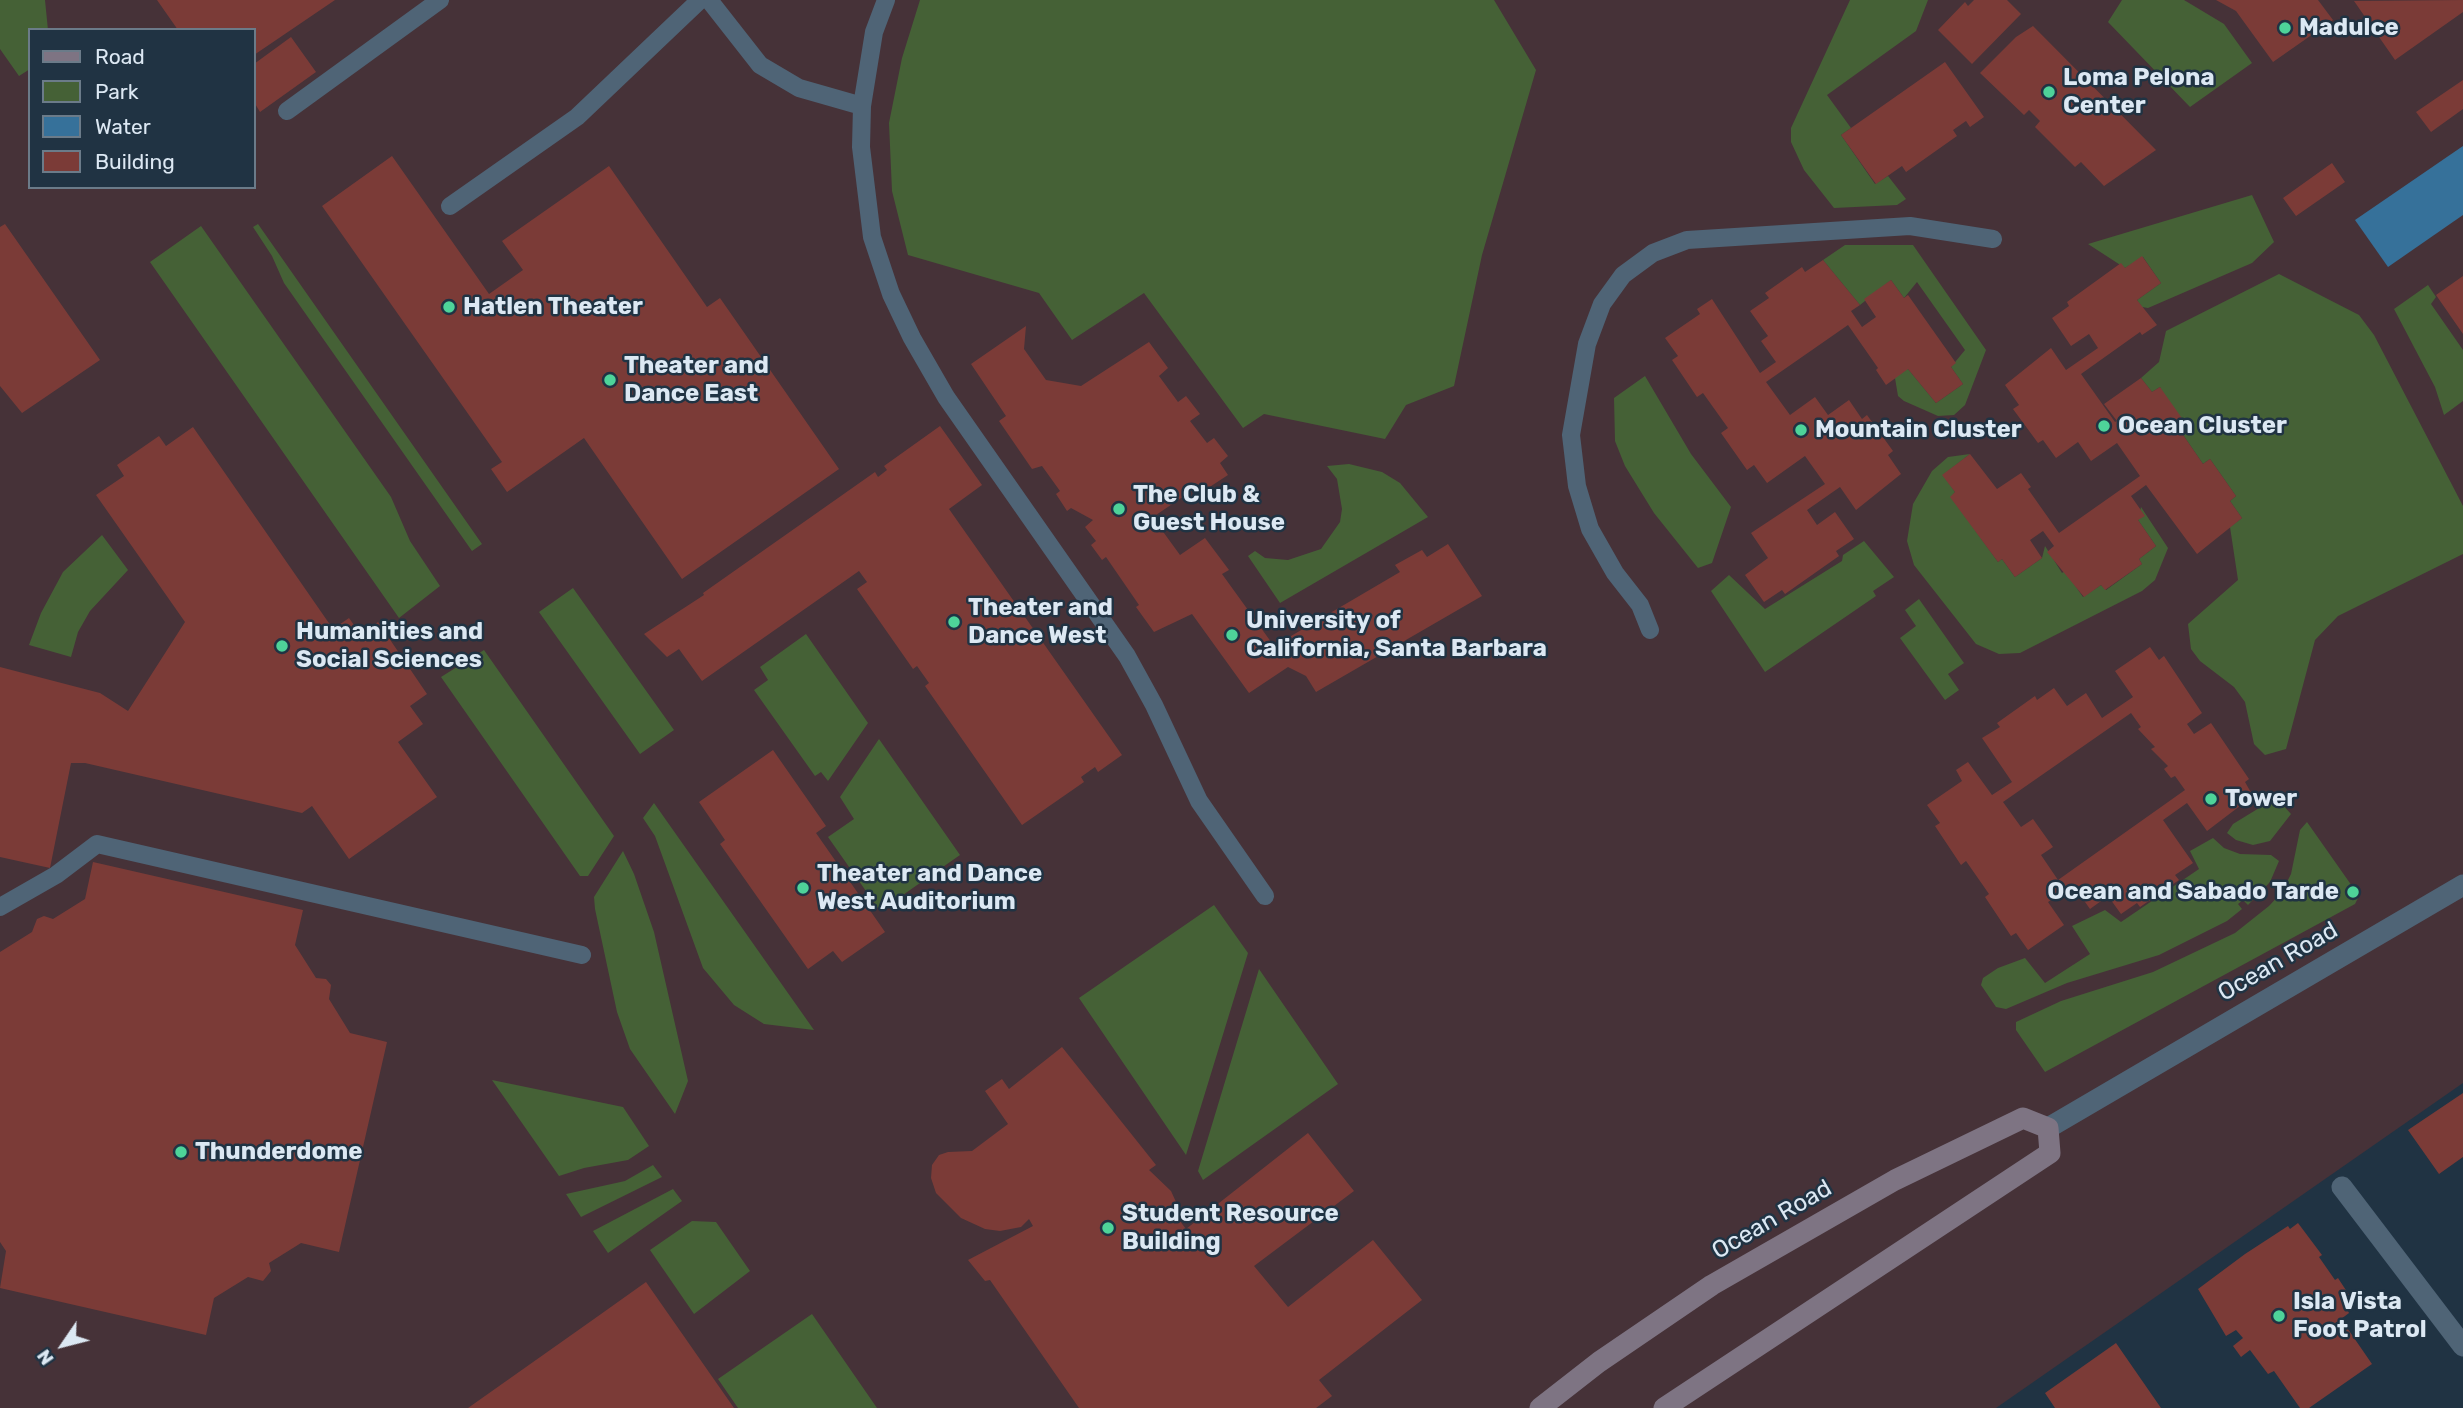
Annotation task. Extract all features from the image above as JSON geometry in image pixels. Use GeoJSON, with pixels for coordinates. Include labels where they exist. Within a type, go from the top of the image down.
{"type":"FeatureCollection","features":[{"type":"Feature","properties":{"kind":"street","name":"Ocean Road"},"geometry":{"type":"LineString","coordinates":[[1540,1408],[1599,1362],[1712,1285],[1895,1180],[2023,1118],[2048,1128],[2463,885]]}},
{"type":"Feature","properties":{"kind":"street"},"geometry":{"type":"LineString","coordinates":[[1664,1408],[2050,1153],[2048,1128]]}},
{"type":"Feature","properties":{"kind":"street"},"geometry":{"type":"LineString","coordinates":[[2342,1187],[2463,1346]]}},
{"type":"Feature","properties":{"kind":"lane"},"geometry":{"type":"LineString","coordinates":[[287,111],[440,0]]}},
{"type":"Feature","properties":{"kind":"lane"},"geometry":{"type":"LineString","coordinates":[[450,206],[577,117],[700,0]]}},
{"type":"Feature","properties":{"kind":"lane"},"geometry":{"type":"LineString","coordinates":[[709,0],[760,65],[799,88],[862,106]]}},
{"type":"Feature","properties":{"kind":"lane"},"geometry":{"type":"LineString","coordinates":[[886,0],[874,32],[862,106],[861,146],[872,237],[891,294],[912,338],[946,397],[1127,656],[1154,705],[1199,802],[1265,896]]}},
{"type":"Feature","properties":{"kind":"lane"},"geometry":{"type":"LineString","coordinates":[[1650,630],[1640,605],[1615,573],[1590,529],[1577,486],[1571,435],[1587,344],[1602,304],[1623,275],[1653,253],[1687,240],[1910,226],[1993,240]]}},
{"type":"Feature","properties":{"kind":"lane"},"geometry":{"type":"LineString","coordinates":[[0,907],[57,875],[97,844],[582,955]]}},
{"type":"Feature","properties":{"kind":"shaded area","name":"University of California, Santa Barbara"},"geometry":{"type":"Polygon","coordinates":[[[0,0],[2463,0],[2463,1083],[1996,1408],[0,1408],[0,0]]]}},
{"type":"Feature","properties":{"kind":"green space"},"geometry":{"type":"Polygon","coordinates":[[[0,0],[45,0],[48,28],[28,28],[28,70],[19,76],[0,49],[0,0]]]}},
{"type":"Feature","properties":{"kind":"green space"},"geometry":{"type":"Polygon","coordinates":[[[920,0],[1494,0],[1536,70],[1482,255],[1454,386],[1406,405],[1385,439],[1264,414],[1243,428],[1144,293],[1072,340],[1039,293],[908,255],[892,191],[889,123],[902,58],[920,0]]]}},
{"type":"Feature","properties":{"kind":"green space"},"geometry":{"type":"Polygon","coordinates":[[[1850,0],[1928,0],[1916,31],[1827,95],[1851,128],[1841,135],[1875,184],[1888,176],[1906,199],[1897,205],[1834,208],[1804,170],[1791,142],[1791,128],[1850,0]]]}},
{"type":"Feature","properties":{"kind":"green space"},"geometry":{"type":"Polygon","coordinates":[[[2122,0],[2184,0],[2224,24],[2252,63],[2190,107],[2108,22],[2122,0]]]}},
{"type":"Feature","properties":{"kind":"green space"},"geometry":{"type":"Polygon","coordinates":[[[2252,195],[2274,242],[2252,263],[2148,308],[2142,307],[2137,300],[2161,283],[2143,257],[2125,268],[2088,244],[2252,195]]]}},
{"type":"Feature","properties":{"kind":"green space"},"geometry":{"type":"Polygon","coordinates":[[[258,224],[482,544],[472,551],[284,283],[272,256],[253,227],[258,224]]]}},
{"type":"Feature","properties":{"kind":"green space"},"geometry":{"type":"Polygon","coordinates":[[[201,226],[391,497],[410,541],[440,586],[399,618],[150,262],[201,226]]]}},
{"type":"Feature","properties":{"kind":"green space"},"geometry":{"type":"Polygon","coordinates":[[[1845,245],[1913,245],[1986,350],[1965,405],[1954,415],[1938,416],[1904,401],[1898,396],[1894,372],[1908,369],[1936,403],[1963,384],[1951,367],[1965,350],[1917,282],[1904,298],[1891,280],[1860,305],[1823,260],[1845,245]]]}},
{"type":"Feature","properties":{"kind":"green space"},"geometry":{"type":"Polygon","coordinates":[[[2279,274],[2359,315],[2374,335],[2463,506],[2463,554],[2338,616],[2315,640],[2286,749],[2265,755],[2254,744],[2245,702],[2234,687],[2200,661],[2191,649],[2188,624],[2238,580],[2230,527],[2242,518],[2230,501],[2236,496],[2210,459],[2203,464],[2179,429],[2160,387],[2152,392],[2141,378],[2159,362],[2166,331],[2279,274]]]}},
{"type":"Feature","properties":{"kind":"green space"},"geometry":{"type":"Polygon","coordinates":[[[2428,285],[2436,297],[2431,304],[2463,350],[2463,401],[2444,415],[2435,387],[2394,309],[2428,285]]]}},
{"type":"Feature","properties":{"kind":"green space"},"geometry":{"type":"Polygon","coordinates":[[[1645,376],[1691,454],[1731,507],[1712,563],[1698,568],[1654,513],[1625,466],[1615,441],[1614,398],[1645,376]]]}},
{"type":"Feature","properties":{"kind":"green space"},"geometry":{"type":"Polygon","coordinates":[[[1970,454],[1943,475],[1955,492],[1951,497],[1998,562],[2002,559],[2015,577],[2042,558],[2045,546],[2062,573],[2065,571],[2083,597],[2101,585],[2106,590],[2142,564],[2139,559],[2156,546],[2138,520],[2141,507],[2168,548],[2155,580],[2142,591],[2020,653],[1999,654],[1976,644],[1914,565],[1907,541],[1913,504],[1932,471],[1948,457],[1970,454]]]}},
{"type":"Feature","properties":{"kind":"green space"},"geometry":{"type":"Polygon","coordinates":[[[1349,464],[1382,472],[1400,483],[1428,517],[1280,603],[1248,556],[1255,551],[1265,558],[1288,560],[1321,549],[1340,522],[1342,509],[1337,479],[1327,466],[1349,464]]]}},
{"type":"Feature","properties":{"kind":"green space"},"geometry":{"type":"Polygon","coordinates":[[[102,535],[128,570],[90,611],[78,632],[71,657],[29,645],[41,613],[63,572],[102,535]]]}},
{"type":"Feature","properties":{"kind":"green space"},"geometry":{"type":"Polygon","coordinates":[[[1864,541],[1894,577],[1873,591],[1876,596],[1765,672],[1711,591],[1729,575],[1765,609],[1842,561],[1843,555],[1864,541]]]}},
{"type":"Feature","properties":{"kind":"green space"},"geometry":{"type":"Polygon","coordinates":[[[573,588],[674,730],[640,754],[539,612],[573,588]]]}},
{"type":"Feature","properties":{"kind":"green space"},"geometry":{"type":"Polygon","coordinates":[[[1919,599],[1964,663],[1948,674],[1959,690],[1945,700],[1900,638],[1916,626],[1905,610],[1919,599]]]}},
{"type":"Feature","properties":{"kind":"green space"},"geometry":{"type":"Polygon","coordinates":[[[806,634],[868,723],[828,781],[821,772],[815,776],[754,690],[768,680],[760,667],[806,634]]]}},
{"type":"Feature","properties":{"kind":"green space"},"geometry":{"type":"Polygon","coordinates":[[[484,650],[614,836],[588,876],[580,876],[441,677],[484,650]]]}},
{"type":"Feature","properties":{"kind":"green space"},"geometry":{"type":"Polygon","coordinates":[[[879,739],[960,855],[880,911],[828,837],[854,819],[840,797],[879,739]]]}},
{"type":"Feature","properties":{"kind":"green space"},"geometry":{"type":"Polygon","coordinates":[[[654,803],[814,1030],[764,1024],[734,1005],[703,968],[655,836],[643,818],[654,803]]]}},
{"type":"Feature","properties":{"kind":"green space"},"geometry":{"type":"Polygon","coordinates":[[[2281,803],[2291,814],[2270,841],[2253,845],[2236,840],[2227,833],[2233,824],[2264,805],[2281,803]]]}},
{"type":"Feature","properties":{"kind":"green space"},"geometry":{"type":"Polygon","coordinates":[[[2307,822],[2359,896],[2355,904],[2045,1072],[2016,1030],[2016,1022],[2061,1001],[2153,972],[2235,933],[2282,892],[2291,874],[2300,830],[2307,822]]]}},
{"type":"Feature","properties":{"kind":"green space"},"geometry":{"type":"Polygon","coordinates":[[[2213,838],[2224,848],[2240,854],[2271,855],[2279,861],[2270,882],[2248,905],[2243,900],[2238,904],[2242,909],[2227,921],[2159,955],[2067,983],[2006,1009],[1996,1007],[1981,985],[1983,978],[1998,968],[2025,958],[2045,983],[2090,954],[2072,926],[2105,910],[2121,922],[2199,869],[2190,851],[2213,838]]]}},
{"type":"Feature","properties":{"kind":"green space"},"geometry":{"type":"Polygon","coordinates":[[[623,851],[654,932],[688,1081],[675,1114],[630,1049],[617,1012],[595,909],[594,897],[623,851]]]}},
{"type":"Feature","properties":{"kind":"green space"},"geometry":{"type":"Polygon","coordinates":[[[1214,905],[1248,953],[1186,1155],[1079,998],[1214,905]]]}},
{"type":"Feature","properties":{"kind":"green space"},"geometry":{"type":"Polygon","coordinates":[[[1259,969],[1338,1084],[1203,1180],[1198,1171],[1259,969]]]}},
{"type":"Feature","properties":{"kind":"green space"},"geometry":{"type":"Polygon","coordinates":[[[492,1080],[623,1107],[649,1146],[628,1160],[584,1168],[559,1176],[492,1080]]]}},
{"type":"Feature","properties":{"kind":"green space"},"geometry":{"type":"Polygon","coordinates":[[[653,1165],[662,1177],[581,1217],[566,1194],[625,1181],[653,1165]]]}},
{"type":"Feature","properties":{"kind":"green space"},"geometry":{"type":"Polygon","coordinates":[[[673,1189],[682,1201],[608,1253],[593,1231],[673,1189]]]}},
{"type":"Feature","properties":{"kind":"green space"},"geometry":{"type":"Polygon","coordinates":[[[692,1221],[716,1222],[750,1271],[694,1314],[650,1250],[692,1221]]]}},
{"type":"Feature","properties":{"kind":"green space"},"geometry":{"type":"Polygon","coordinates":[[[812,1314],[877,1408],[738,1408],[718,1379],[812,1314]]]}},
{"type":"Feature","properties":{"kind":"water"},"geometry":{"type":"Polygon","coordinates":[[[2463,146],[2463,215],[2388,267],[2355,220],[2463,146]]]}},
{"type":"Feature","properties":{"kind":"building"},"geometry":{"type":"Polygon","coordinates":[[[157,0],[335,0],[256,54],[256,28],[177,28],[157,0]]]}},
{"type":"Feature","properties":{"kind":"building","name":"Loma Pelona Center"},"geometry":{"type":"Polygon","coordinates":[[[1974,0],[2007,0],[2021,14],[1972,64],[1938,30],[1965,2],[1968,6],[1974,0]]]}},
{"type":"Feature","properties":{"kind":"building","name":"Madulce"},"geometry":{"type":"Polygon","coordinates":[[[2216,0],[2318,0],[2333,20],[2273,62],[2236,11],[2216,0]]]}},
{"type":"Feature","properties":{"kind":"building"},"geometry":{"type":"Polygon","coordinates":[[[2463,0],[2463,12],[2395,60],[2354,1],[2463,0]]]}},
{"type":"Feature","properties":{"kind":"building","name":"Loma Pelona Center"},"geometry":{"type":"Polygon","coordinates":[[[2033,26],[2156,150],[2104,186],[2081,162],[2075,167],[2035,127],[2040,121],[2029,110],[2024,115],[1980,73],[2016,37],[2033,26]]]}},
{"type":"Feature","properties":{"kind":"building"},"geometry":{"type":"Polygon","coordinates":[[[291,37],[316,72],[260,112],[256,105],[256,63],[291,37]]]}},
{"type":"Feature","properties":{"kind":"building"},"geometry":{"type":"Polygon","coordinates":[[[1945,62],[1984,117],[1970,127],[1966,121],[1953,130],[1957,136],[1906,172],[1902,166],[1876,184],[1841,135],[1945,62]]]}},
{"type":"Feature","properties":{"kind":"building"},"geometry":{"type":"Polygon","coordinates":[[[2463,80],[2463,109],[2431,132],[2416,112],[2463,80]]]}},
{"type":"Feature","properties":{"kind":"building","name":"Theater and Dance East"},"geometry":{"type":"Polygon","coordinates":[[[392,156],[489,294],[523,270],[502,241],[609,166],[707,307],[720,298],[839,469],[682,579],[584,438],[507,492],[491,469],[502,462],[322,206],[392,156]]]}},
{"type":"Feature","properties":{"kind":"building"},"geometry":{"type":"Polygon","coordinates":[[[2332,163],[2345,182],[2296,216],[2283,198],[2332,163]]]}},
{"type":"Feature","properties":{"kind":"building"},"geometry":{"type":"Polygon","coordinates":[[[5,224],[100,360],[22,413],[0,386],[0,227],[5,224]]]}},
{"type":"Feature","properties":{"kind":"building","name":"Ocean Cluster"},"geometry":{"type":"Polygon","coordinates":[[[2142,256],[2161,283],[2137,300],[2157,325],[2142,335],[2140,332],[2081,374],[2115,422],[2117,421],[2104,404],[2141,378],[2152,392],[2160,387],[2186,424],[2179,429],[2203,464],[2210,459],[2236,496],[2230,501],[2242,518],[2197,554],[2146,485],[2131,496],[2145,516],[2138,520],[2156,546],[2139,559],[2142,564],[2105,590],[2101,585],[2084,597],[2047,552],[2054,546],[2043,531],[2030,540],[2042,558],[2015,577],[2002,559],[1998,562],[1950,497],[1955,492],[1942,475],[1970,454],[1997,489],[2021,473],[2031,487],[2028,489],[2059,533],[2140,476],[2117,443],[2091,461],[2078,442],[2056,458],[2043,440],[2038,443],[2013,409],[2019,405],[2005,385],[2051,348],[2066,370],[2098,348],[2089,334],[2071,346],[2052,318],[2069,306],[2067,302],[2121,263],[2125,268],[2142,256]]]}},
{"type":"Feature","properties":{"kind":"building","name":"Mountain Cluster"},"geometry":{"type":"Polygon","coordinates":[[[1823,260],[1860,305],[1851,311],[1862,327],[1876,317],[1864,299],[1891,280],[1904,298],[1908,295],[1956,363],[1951,367],[1963,384],[1936,403],[1908,369],[1886,385],[1876,370],[1878,368],[1848,325],[1766,382],[1790,415],[1815,397],[1828,415],[1849,400],[1862,419],[1867,415],[1893,451],[1888,455],[1901,474],[1856,510],[1840,487],[1807,510],[1817,525],[1835,512],[1854,539],[1836,551],[1839,556],[1785,594],[1782,590],[1764,602],[1745,575],[1768,558],[1751,533],[1825,484],[1805,456],[1767,483],[1754,465],[1747,470],[1721,433],[1728,428],[1703,393],[1697,397],[1672,360],[1678,356],[1665,338],[1700,314],[1697,309],[1712,299],[1760,373],[1776,362],[1761,341],[1768,336],[1750,311],[1769,298],[1765,293],[1802,267],[1805,272],[1823,260]]]}},
{"type":"Feature","properties":{"kind":"building"},"geometry":{"type":"Polygon","coordinates":[[[2463,276],[2463,334],[2436,295],[2463,276]]]}},
{"type":"Feature","properties":{"kind":"building","name":"The Club & Guest House"},"geometry":{"type":"Polygon","coordinates":[[[1026,326],[1024,349],[1046,380],[1081,386],[1149,342],[1168,368],[1159,376],[1178,402],[1186,396],[1200,414],[1190,421],[1207,443],[1214,438],[1228,456],[1220,463],[1228,475],[1202,492],[1199,486],[1156,515],[1156,522],[1180,555],[1205,538],[1229,570],[1222,574],[1274,646],[1400,572],[1395,565],[1422,550],[1427,557],[1448,544],[1482,596],[1316,692],[1306,676],[1288,667],[1249,693],[1192,614],[1154,632],[1106,557],[1102,560],[1091,545],[1096,541],[1085,527],[1093,520],[1071,508],[1067,511],[1056,494],[1060,491],[1042,466],[1032,469],[999,421],[1006,416],[971,364],[1026,326]]]}},
{"type":"Feature","properties":{"kind":"building","name":"Theater and Dance West"},"geometry":{"type":"Polygon","coordinates":[[[940,426],[982,485],[949,509],[1122,755],[1098,772],[1095,767],[1081,777],[1084,782],[1022,825],[925,686],[929,683],[917,666],[913,669],[857,589],[867,582],[859,571],[702,681],[679,649],[667,657],[644,634],[704,595],[703,593],[875,472],[878,477],[887,470],[884,466],[940,426]]]}},
{"type":"Feature","properties":{"kind":"building","name":"Humanities and Social Sciences"},"geometry":{"type":"Polygon","coordinates":[[[193,427],[333,629],[349,618],[361,635],[378,622],[427,694],[410,706],[423,724],[398,742],[437,797],[349,859],[312,806],[302,813],[85,763],[71,763],[50,868],[0,857],[0,667],[100,693],[128,711],[185,622],[96,495],[124,476],[117,465],[159,436],[166,446],[193,427]]]}},
{"type":"Feature","properties":{"kind":"building","name":"Tower"},"geometry":{"type":"Polygon","coordinates":[[[2150,647],[2159,660],[2164,656],[2202,713],[2187,724],[2194,734],[2211,723],[2249,779],[2245,782],[2253,796],[2207,831],[2187,803],[2163,820],[2193,863],[2175,875],[2179,880],[2140,907],[2137,903],[2121,914],[2108,896],[2090,909],[2073,885],[2048,902],[2064,925],[2028,950],[2016,933],[2011,936],[1985,897],[1989,894],[1966,861],[1961,865],[1935,826],[1940,823],[1927,805],[1962,781],[1956,770],[1968,762],[1992,795],[2012,782],[1982,738],[2000,727],[1997,723],[2035,696],[2037,700],[2054,688],[2067,706],[2086,693],[2102,718],[2133,697],[2115,671],[2150,647]],[[2131,713],[2003,802],[2021,827],[2033,819],[2053,847],[2041,855],[2058,880],[2185,790],[2175,776],[2171,778],[2164,769],[2168,766],[2151,749],[2155,747],[2138,729],[2141,727],[2131,713]]]}},
{"type":"Feature","properties":{"kind":"building","name":"Theater and Dance West Auditorium"},"geometry":{"type":"Polygon","coordinates":[[[773,750],[826,826],[816,833],[885,932],[842,962],[833,951],[808,969],[720,844],[725,840],[699,802],[773,750]]]}},
{"type":"Feature","properties":{"kind":"building","name":"Thunderdome"},"geometry":{"type":"Polygon","coordinates":[[[93,862],[303,910],[295,945],[316,978],[326,979],[331,985],[329,999],[350,1033],[387,1042],[339,1252],[301,1243],[269,1263],[271,1271],[263,1281],[248,1277],[214,1298],[206,1335],[0,1288],[6,1251],[0,1242],[0,952],[32,932],[37,919],[44,916],[53,919],[85,899],[93,862]]]}},
{"type":"Feature","properties":{"kind":"building","name":"Student Resource Building"},"geometry":{"type":"Polygon","coordinates":[[[1062,1047],[1156,1165],[1149,1170],[1171,1191],[1176,1202],[1176,1216],[1186,1229],[1308,1133],[1354,1191],[1254,1266],[1288,1307],[1373,1240],[1422,1300],[1319,1380],[1332,1396],[1316,1408],[1079,1408],[990,1280],[985,1281],[968,1260],[1033,1226],[1029,1219],[1021,1227],[1000,1231],[985,1229],[961,1218],[936,1193],[931,1178],[932,1165],[939,1155],[972,1151],[1008,1124],[985,1091],[1002,1079],[1009,1089],[1062,1047]]]}},
{"type":"Feature","properties":{"kind":"building"},"geometry":{"type":"Polygon","coordinates":[[[2463,1093],[2463,1157],[2439,1174],[2408,1130],[2463,1093]]]}},
{"type":"Feature","properties":{"kind":"building","name":"Isla Vista Foot Patrol"},"geometry":{"type":"Polygon","coordinates":[[[2298,1223],[2322,1255],[2319,1257],[2335,1280],[2338,1278],[2355,1304],[2347,1309],[2349,1313],[2341,1319],[2372,1364],[2309,1408],[2300,1408],[2274,1371],[2268,1374],[2250,1350],[2241,1357],[2233,1346],[2243,1338],[2236,1330],[2226,1336],[2198,1289],[2245,1254],[2288,1226],[2290,1229],[2298,1223]]]}},
{"type":"Feature","properties":{"kind":"building"},"geometry":{"type":"Polygon","coordinates":[[[646,1282],[734,1408],[468,1408],[594,1319],[646,1282]]]}},
{"type":"Feature","properties":{"kind":"building"},"geometry":{"type":"Polygon","coordinates":[[[2116,1343],[2161,1408],[2055,1408],[2045,1393],[2116,1343]]]}},
{"type":"Feature","properties":{"kind":"place","name":"Madulce"},"geometry":{"type":"Point","coordinates":[2285,28]}},
{"type":"Feature","properties":{"kind":"place","name":"Loma Pelona Center"},"geometry":{"type":"Point","coordinates":[2049,92]}},
{"type":"Feature","properties":{"kind":"place","name":"Hatlen Theater"},"geometry":{"type":"Point","coordinates":[449,307]}},
{"type":"Feature","properties":{"kind":"place","name":"Theater and Dance East"},"geometry":{"type":"Point","coordinates":[610,380]}},
{"type":"Feature","properties":{"kind":"place","name":"Ocean Cluster"},"geometry":{"type":"Point","coordinates":[2104,426]}},
{"type":"Feature","properties":{"kind":"place","name":"Mountain Cluster"},"geometry":{"type":"Point","coordinates":[1801,430]}},
{"type":"Feature","properties":{"kind":"place","name":"The Club & Guest House"},"geometry":{"type":"Point","coordinates":[1119,509]}},
{"type":"Feature","properties":{"kind":"place","name":"Theater and Dance West"},"geometry":{"type":"Point","coordinates":[954,622]}},
{"type":"Feature","properties":{"kind":"place","name":"University of California, Santa Barbara"},"geometry":{"type":"Point","coordinates":[1232,635]}},
{"type":"Feature","properties":{"kind":"place","name":"Humanities and Social Sciences"},"geometry":{"type":"Point","coordinates":[282,646]}},
{"type":"Feature","properties":{"kind":"place","name":"Tower"},"geometry":{"type":"Point","coordinates":[2211,799]}},
{"type":"Feature","properties":{"kind":"place","name":"Theater and Dance West Auditorium"},"geometry":{"type":"Point","coordinates":[803,888]}},
{"type":"Feature","properties":{"kind":"place","name":"Ocean and Sabado Tarde"},"geometry":{"type":"Point","coordinates":[2353,892]}},
{"type":"Feature","properties":{"kind":"place","name":"Thunderdome"},"geometry":{"type":"Point","coordinates":[181,1152]}},
{"type":"Feature","properties":{"kind":"place","name":"Student Resource Building"},"geometry":{"type":"Point","coordinates":[1108,1228]}},
{"type":"Feature","properties":{"kind":"place","name":"Isla Vista Foot Patrol"},"geometry":{"type":"Point","coordinates":[2279,1316]}}]}
